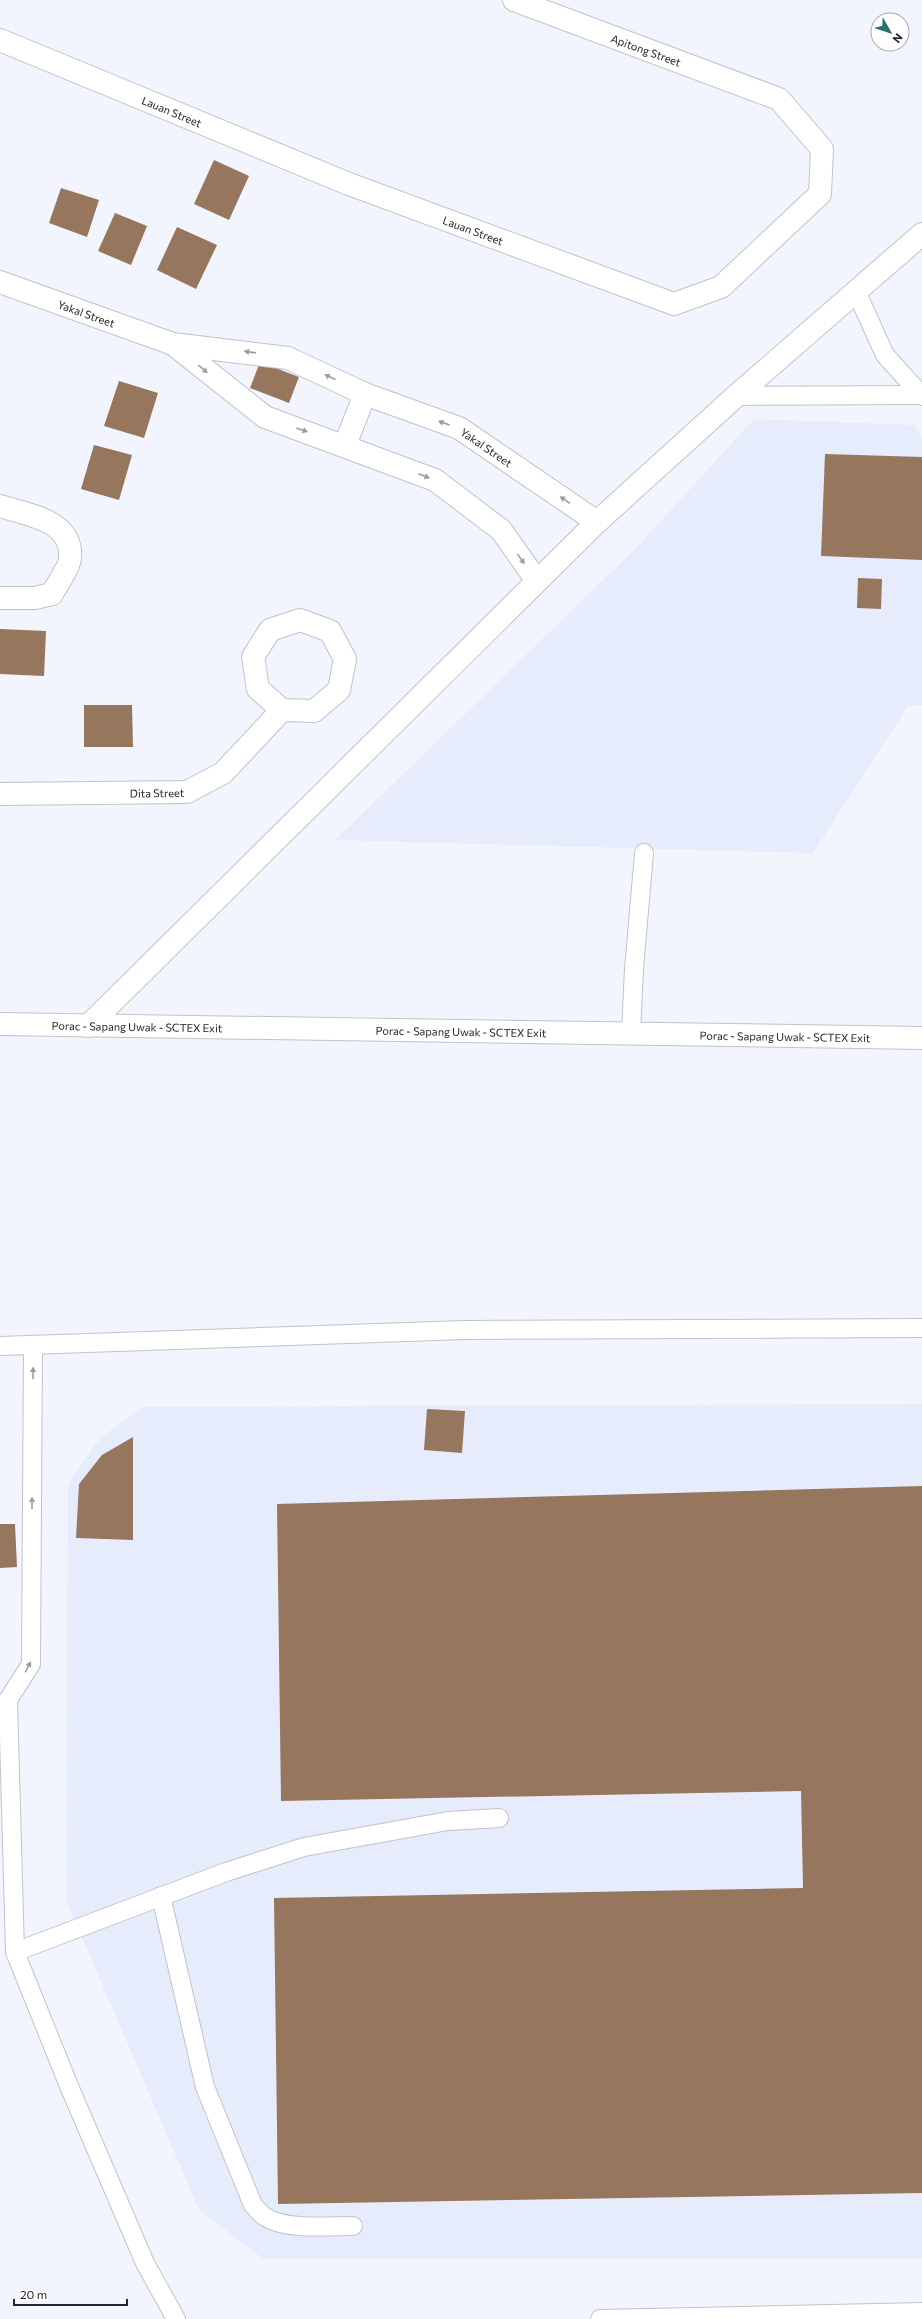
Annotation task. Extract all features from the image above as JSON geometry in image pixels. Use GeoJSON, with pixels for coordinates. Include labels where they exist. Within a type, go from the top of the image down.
{"type":"FeatureCollection","features":[{"type":"Feature","properties":{"kind":"street","name":"Apitong Street"},"geometry":{"type":"LineString","coordinates":[[514,0],[779,99]]}},
{"type":"Feature","properties":{"kind":"street","name":"Lauan Street"},"geometry":{"type":"LineString","coordinates":[[0,40],[349,184],[674,304],[721,287],[820,194],[822,149],[779,99]]}},
{"type":"Feature","properties":{"kind":"street"},"geometry":{"type":"LineString","coordinates":[[88,1026],[598,522],[736,396],[922,234]]}},
{"type":"Feature","properties":{"kind":"street","name":"Yakal Street"},"geometry":{"type":"LineString","coordinates":[[0,282],[174,344],[288,358],[365,394],[458,428],[598,522]]}},
{"type":"Feature","properties":{"kind":"street","name":"Yakal Street"},"geometry":{"type":"LineString","coordinates":[[174,344],[265,417],[345,445],[434,480],[501,530],[537,581]]}},
{"type":"Feature","properties":{"kind":"street"},"geometry":{"type":"LineString","coordinates":[[345,445],[365,394]]}},
{"type":"Feature","properties":{"kind":"street"},"geometry":{"type":"LineString","coordinates":[[0,506],[54,523],[66,536],[70,559],[52,594],[35,598],[0,598]]}},
{"type":"Feature","properties":{"kind":"street"},"geometry":{"type":"LineString","coordinates":[[300,620],[330,631],[345,659],[339,690],[314,710],[282,710],[258,689],[253,657],[270,630],[300,620]]}},
{"type":"Feature","properties":{"kind":"street","name":"Dita Street"},"geometry":{"type":"LineString","coordinates":[[0,794],[187,792],[223,773],[282,710]]}},
{"type":"Feature","properties":{"kind":"street","name":"Porac - Sapang Uwak - SCTEX Exit"},"geometry":{"type":"LineString","coordinates":[[0,1024],[631,1032],[922,1038]]}},
{"type":"Feature","properties":{"kind":"lane"},"geometry":{"type":"LineString","coordinates":[[856,291],[885,355],[921,396]]}},
{"type":"Feature","properties":{"kind":"lane"},"geometry":{"type":"LineString","coordinates":[[736,396],[921,396]]}},
{"type":"Feature","properties":{"kind":"lane"},"geometry":{"type":"LineString","coordinates":[[631,1032],[634,969],[644,853]]}},
{"type":"Feature","properties":{"kind":"lane"},"geometry":{"type":"LineString","coordinates":[[0,1346],[465,1330],[922,1328]]}},
{"type":"Feature","properties":{"kind":"lane"},"geometry":{"type":"LineString","coordinates":[[33,1345],[31,1664],[4,1695],[15,1952],[68,2086],[145,2263],[176,2319]]}},
{"type":"Feature","properties":{"kind":"lane"},"geometry":{"type":"LineString","coordinates":[[15,1952],[226,1872],[304,1847],[448,1821],[499,1818]]}},
{"type":"Feature","properties":{"kind":"lane"},"geometry":{"type":"LineString","coordinates":[[161,1896],[205,2087],[253,2205],[265,2217],[277,2222],[303,2225],[353,2226]]}},
{"type":"Feature","properties":{"kind":"lane"},"geometry":{"type":"LineString","coordinates":[[600,2319],[922,2312]]}},
{"type":"Feature","properties":{"kind":"shaded area"},"geometry":{"type":"Polygon","coordinates":[[[754,419],[915,425],[922,438],[922,705],[908,706],[813,853],[335,840],[634,550],[754,419]]]}},
{"type":"Feature","properties":{"kind":"shaded area"},"geometry":{"type":"Polygon","coordinates":[[[922,1404],[922,2258],[262,2258],[199,2210],[66,1900],[68,1484],[100,1438],[143,1407],[922,1404]]]}},
{"type":"Feature","properties":{"kind":"building"},"geometry":{"type":"Polygon","coordinates":[[[214,160],[249,176],[229,220],[194,204],[214,160]]]}},
{"type":"Feature","properties":{"kind":"building"},"geometry":{"type":"Polygon","coordinates":[[[61,188],[99,200],[87,237],[49,223],[61,188]]]}},
{"type":"Feature","properties":{"kind":"building"},"geometry":{"type":"Polygon","coordinates":[[[115,213],[147,226],[131,265],[98,251],[115,213]]]}},
{"type":"Feature","properties":{"kind":"building"},"geometry":{"type":"Polygon","coordinates":[[[177,227],[217,245],[196,289],[157,270],[177,227]]]}},
{"type":"Feature","properties":{"kind":"building"},"geometry":{"type":"Polygon","coordinates":[[[260,362],[299,377],[289,403],[250,388],[260,362]]]}},
{"type":"Feature","properties":{"kind":"building"},"geometry":{"type":"Polygon","coordinates":[[[119,381],[158,393],[144,438],[104,426],[119,381]]]}},
{"type":"Feature","properties":{"kind":"building"},"geometry":{"type":"Polygon","coordinates":[[[94,445],[132,455],[119,500],[81,489],[94,445]]]}},
{"type":"Feature","properties":{"kind":"building"},"geometry":{"type":"Polygon","coordinates":[[[825,454],[922,457],[922,560],[821,556],[825,454]]]}},
{"type":"Feature","properties":{"kind":"building"},"geometry":{"type":"Polygon","coordinates":[[[858,578],[882,579],[881,609],[857,608],[858,578]]]}},
{"type":"Feature","properties":{"kind":"building"},"geometry":{"type":"Polygon","coordinates":[[[0,629],[46,631],[44,676],[0,674],[0,629]]]}},
{"type":"Feature","properties":{"kind":"building"},"geometry":{"type":"Polygon","coordinates":[[[84,705],[132,705],[133,747],[84,747],[84,705]]]}},
{"type":"Feature","properties":{"kind":"building"},"geometry":{"type":"Polygon","coordinates":[[[427,1409],[465,1411],[462,1453],[424,1450],[427,1409]]]}},
{"type":"Feature","properties":{"kind":"building"},"geometry":{"type":"Polygon","coordinates":[[[133,1437],[133,1540],[76,1538],[79,1484],[102,1455],[133,1437]]]}},
{"type":"Feature","properties":{"kind":"building"},"geometry":{"type":"Polygon","coordinates":[[[922,1486],[922,2193],[278,2204],[274,1898],[803,1888],[801,1791],[281,1801],[277,1504],[922,1486]]]}},
{"type":"Feature","properties":{"kind":"building"},"geometry":{"type":"Polygon","coordinates":[[[0,1524],[15,1524],[17,1567],[0,1568],[0,1524]]]}}]}
